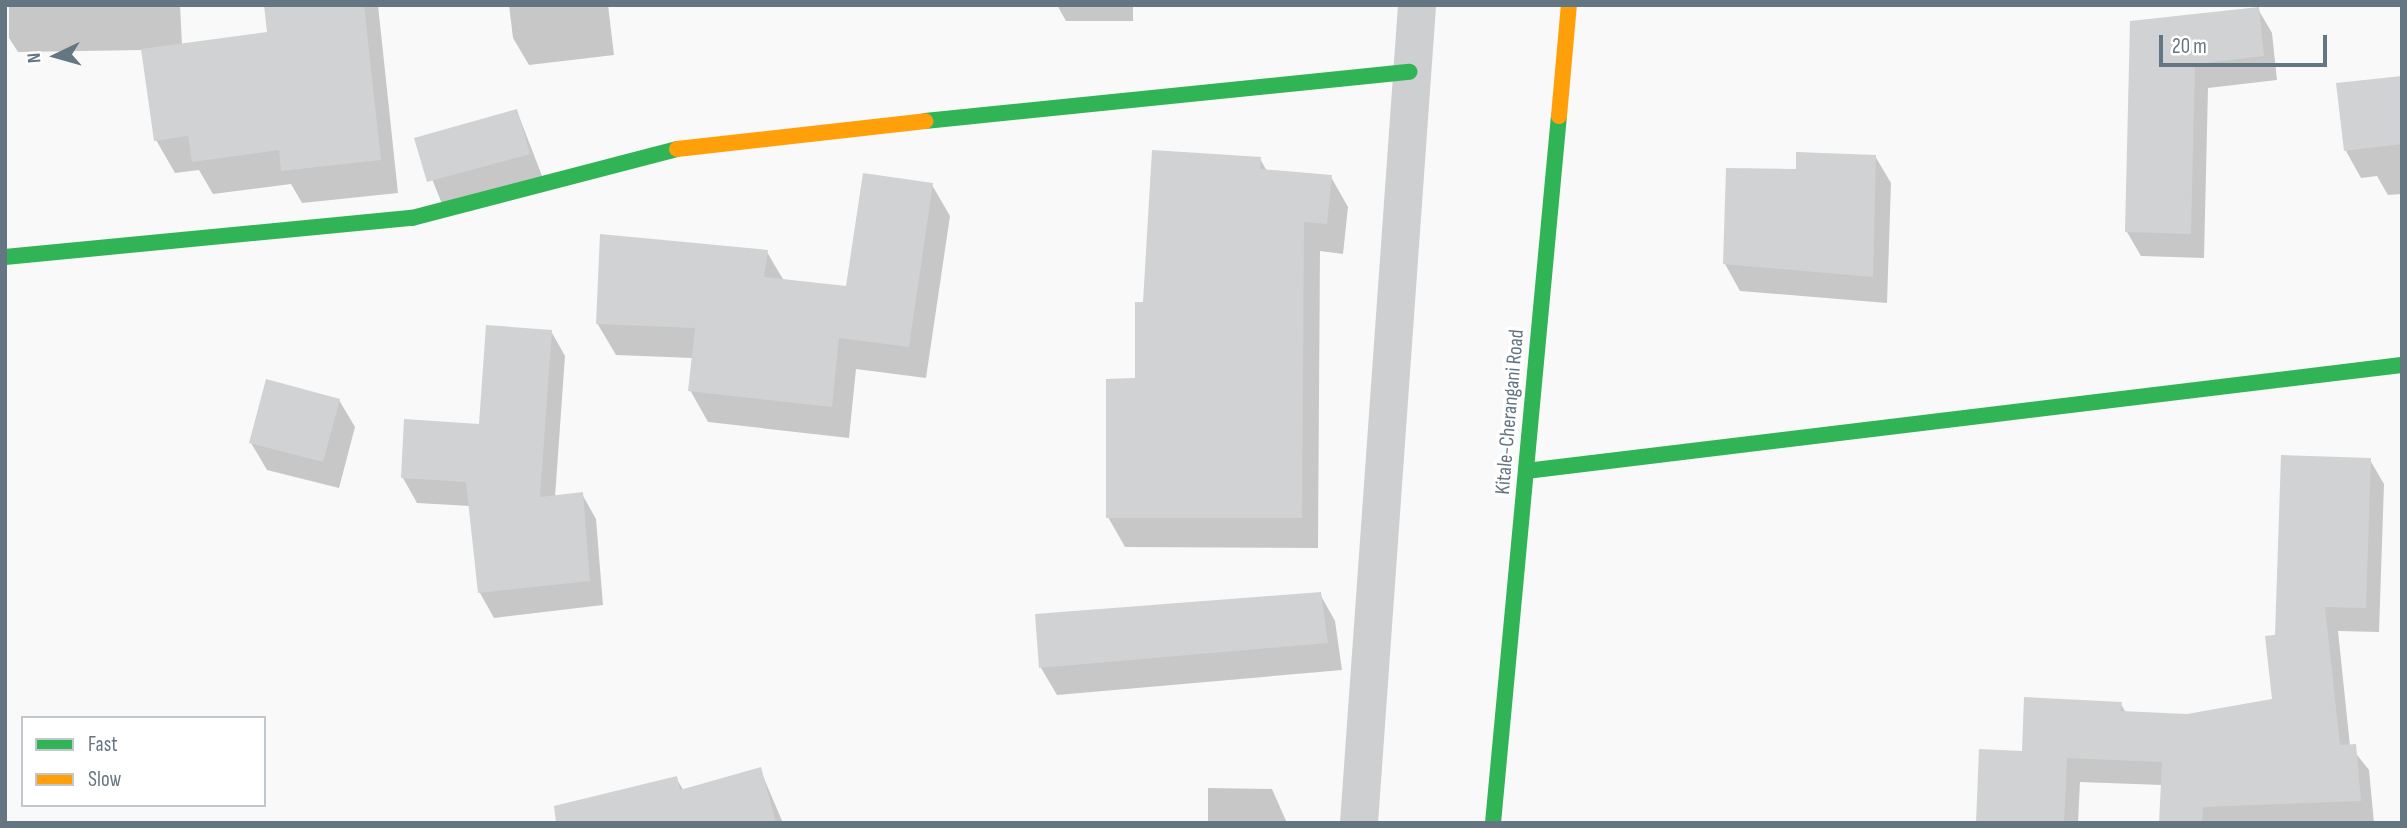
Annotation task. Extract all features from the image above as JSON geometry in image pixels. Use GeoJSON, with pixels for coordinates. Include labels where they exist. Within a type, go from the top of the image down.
{"type":"FeatureCollection","features":[{"type":"Feature","properties":{"kind":"street"},"geometry":{"type":"LineString","coordinates":[[1359,823],[1410,72],[1417,5]]}},
{"type":"Feature","properties":{"kind":"street","name":"Kitale-Cherangani Road"},"geometry":{"type":"LineString","coordinates":[[1493,823],[1569,5]]}},
{"type":"Feature","properties":{"kind":"street"},"geometry":{"type":"LineString","coordinates":[[5,257],[412,218],[624,159],[716,142],[1410,72]]}},
{"type":"Feature","properties":{"kind":"street"},"geometry":{"type":"LineString","coordinates":[[1526,471],[2402,365]]}},
{"type":"Feature","properties":{"kind":"building"},"geometry":{"type":"Polygon","coordinates":[[[264,5],[364,5],[381,160],[281,171],[279,150],[192,162],[188,136],[154,141],[141,49],[267,32],[264,5]]]}},
{"type":"Feature","properties":{"kind":"building"},"geometry":{"type":"Polygon","coordinates":[[[2259,7],[2264,56],[2195,64],[2191,234],[2125,232],[2130,21],[2259,7]]]}},
{"type":"Feature","properties":{"kind":"building"},"geometry":{"type":"Polygon","coordinates":[[[2402,76],[2402,144],[2344,151],[2336,83],[2402,76]]]}},
{"type":"Feature","properties":{"kind":"building"},"geometry":{"type":"Polygon","coordinates":[[[517,109],[530,154],[427,182],[414,138],[517,109]]]}},
{"type":"Feature","properties":{"kind":"building"},"geometry":{"type":"Polygon","coordinates":[[[1152,150],[1261,157],[1260,169],[1332,175],[1327,224],[1304,222],[1302,518],[1106,518],[1106,379],[1135,378],[1135,302],[1143,302],[1152,150]]]}},
{"type":"Feature","properties":{"kind":"building"},"geometry":{"type":"Polygon","coordinates":[[[1796,152],[1876,155],[1873,277],[1723,264],[1726,168],[1796,169],[1796,152]]]}},
{"type":"Feature","properties":{"kind":"building"},"geometry":{"type":"Polygon","coordinates":[[[863,173],[933,183],[909,347],[839,338],[832,407],[688,391],[695,328],[596,324],[600,234],[768,250],[764,277],[846,286],[863,173]]]}},
{"type":"Feature","properties":{"kind":"building"},"geometry":{"type":"Polygon","coordinates":[[[486,325],[552,330],[540,497],[583,492],[590,581],[478,593],[466,482],[401,478],[404,419],[479,424],[486,325]]]}},
{"type":"Feature","properties":{"kind":"building"},"geometry":{"type":"Polygon","coordinates":[[[266,379],[340,399],[323,462],[249,443],[266,379]]]}},
{"type":"Feature","properties":{"kind":"building"},"geometry":{"type":"Polygon","coordinates":[[[2281,455],[2371,458],[2366,608],[2325,607],[2340,745],[2356,744],[2361,801],[2203,807],[2202,823],[2159,823],[2162,762],[2067,758],[2064,823],[1976,823],[1979,749],[2022,751],[2024,697],[2122,702],[2121,711],[2187,714],[2272,699],[2265,636],[2275,635],[2281,455]]]}},
{"type":"Feature","properties":{"kind":"building"},"geometry":{"type":"Polygon","coordinates":[[[1321,592],[1328,643],[1039,668],[1035,614],[1321,592]]]}},
{"type":"Feature","properties":{"kind":"building"},"geometry":{"type":"Polygon","coordinates":[[[761,767],[776,823],[556,823],[554,806],[677,776],[680,790],[761,767]]]}},
{"type":"Feature","properties":{"kind":"traffic: fast"},"geometry":{"type":"LineString","coordinates":[[925,121],[1410,72]]}},
{"type":"Feature","properties":{"kind":"traffic: fast"},"geometry":{"type":"LineString","coordinates":[[1493,823],[1559,116]]}},
{"type":"Feature","properties":{"kind":"traffic: fast"},"geometry":{"type":"LineString","coordinates":[[5,257],[412,218],[677,149]]}},
{"type":"Feature","properties":{"kind":"traffic: fast"},"geometry":{"type":"LineString","coordinates":[[1526,471],[2402,365]]}},
{"type":"Feature","properties":{"kind":"traffic: slow"},"geometry":{"type":"LineString","coordinates":[[1559,116],[1569,5]]}},
{"type":"Feature","properties":{"kind":"traffic: slow"},"geometry":{"type":"LineString","coordinates":[[677,149],[925,121]]}}]}
